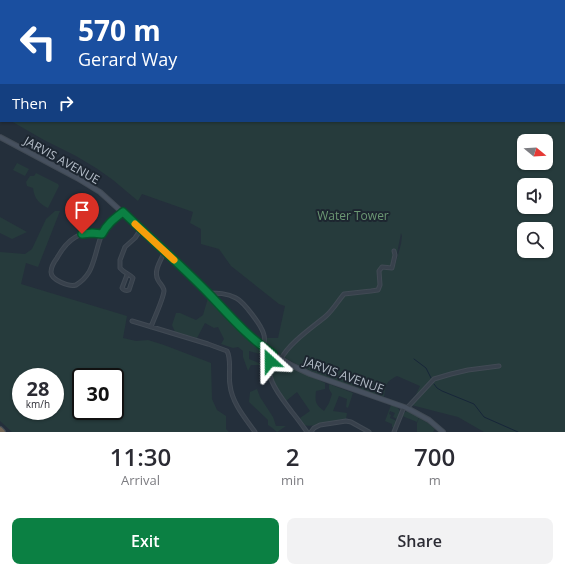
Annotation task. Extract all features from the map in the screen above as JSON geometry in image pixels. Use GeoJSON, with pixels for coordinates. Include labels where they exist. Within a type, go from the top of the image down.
{"type":"FeatureCollection","features":[{"type":"Feature","properties":{"kind":"street","name":"JARVIS AVENUE"},"geometry":{"type":"LineString","coordinates":[[0,137],[87,184],[103,195],[123,212],[208,293],[239,326],[273,354],[310,374],[405,407],[423,416],[443,432]]}},
{"type":"Feature","properties":{"kind":"street"},"geometry":{"type":"LineString","coordinates":[[102,234],[85,233],[70,241],[62,249],[55,262],[51,271],[53,277],[70,286],[82,281],[90,270],[106,226],[123,212]]}},
{"type":"Feature","properties":{"kind":"street"},"geometry":{"type":"LineString","coordinates":[[127,274],[122,288],[127,291],[130,289],[133,278],[132,277],[121,270],[119,266],[121,257],[126,245],[135,238],[141,229]]}},
{"type":"Feature","properties":{"kind":"street"},"geometry":{"type":"LineString","coordinates":[[151,327],[164,291],[157,279],[156,274],[164,251]]}},
{"type":"Feature","properties":{"kind":"street"},"geometry":{"type":"LineString","coordinates":[[281,359],[295,343],[318,322],[327,316],[344,294],[378,290],[380,285],[379,271],[382,267],[392,268],[395,256],[394,251]]}},
{"type":"Feature","properties":{"kind":"street"},"geometry":{"type":"LineString","coordinates":[[208,293],[227,295],[240,301],[263,331],[265,340],[264,347]]}},
{"type":"Feature","properties":{"kind":"street"},"geometry":{"type":"LineString","coordinates":[[132,321],[205,343],[228,352],[232,395],[237,406],[255,432]]}},
{"type":"Feature","properties":{"kind":"street"},"geometry":{"type":"LineString","coordinates":[[273,354],[269,366],[272,382],[281,398],[307,432]]}},
{"type":"Feature","properties":{"kind":"street"},"geometry":{"type":"LineString","coordinates":[[394,432],[405,407],[434,379],[468,370],[499,366]]}},
{"type":"Feature","properties":{"kind":"street"},"geometry":{"type":"LineString","coordinates":[[311,432],[314,428],[320,425],[346,421],[351,422],[369,432]]}},
{"type":"Feature","properties":{"kind":"green space","name":"Water Tower"},"geometry":{"type":"Polygon","coordinates":[[[13,122],[565,122],[565,432],[484,432],[458,417],[411,405],[420,386],[397,376],[390,380],[387,384],[384,397],[323,376],[294,363],[266,346],[265,338],[278,338],[285,306],[279,304],[231,266],[219,249],[201,244],[201,229],[190,223],[193,212],[142,194],[138,201],[113,180],[76,156],[13,122]],[[401,233],[394,269],[401,244],[401,233]]]}},
{"type":"Feature","properties":{"kind":"green space"},"geometry":{"type":"Polygon","coordinates":[[[17,163],[29,169],[25,176],[13,170],[17,163]]]}},
{"type":"Feature","properties":{"kind":"green space"},"geometry":{"type":"Polygon","coordinates":[[[36,173],[58,184],[59,186],[48,208],[42,205],[34,195],[33,188],[27,186],[26,182],[30,176],[34,176],[36,173]]]}},
{"type":"Feature","properties":{"kind":"green space"},"geometry":{"type":"Polygon","coordinates":[[[55,211],[60,211],[38,267],[26,263],[21,284],[127,316],[123,338],[136,341],[148,340],[211,363],[212,399],[217,410],[226,416],[226,429],[229,432],[12,432],[0,421],[0,252],[25,254],[32,249],[46,219],[55,211]]]}},
{"type":"Feature","properties":{"kind":"green space"},"geometry":{"type":"Polygon","coordinates":[[[0,217],[27,232],[12,239],[0,233],[0,217]]]}},
{"type":"Feature","properties":{"kind":"green space"},"geometry":{"type":"Polygon","coordinates":[[[208,298],[222,315],[245,337],[268,354],[267,358],[249,351],[249,359],[264,365],[251,365],[248,371],[243,357],[243,351],[238,347],[233,348],[221,344],[224,339],[218,327],[214,328],[205,323],[197,338],[175,332],[172,325],[176,313],[180,313],[196,320],[203,315],[208,298]]]}},
{"type":"Feature","properties":{"kind":"green space"},"geometry":{"type":"Polygon","coordinates":[[[274,358],[325,383],[325,389],[316,391],[316,402],[324,411],[332,394],[329,389],[329,384],[353,393],[348,408],[346,407],[347,399],[339,396],[333,411],[347,413],[346,419],[318,425],[304,425],[300,418],[310,411],[297,392],[286,401],[279,392],[272,377],[270,366],[271,360],[274,358]]]}},
{"type":"Feature","properties":{"kind":"green space"},"geometry":{"type":"Polygon","coordinates":[[[257,389],[260,397],[273,417],[276,426],[286,426],[277,432],[268,425],[268,420],[249,402],[250,392],[257,389]]]}},
{"type":"Feature","properties":{"kind":"green space"},"geometry":{"type":"Polygon","coordinates":[[[391,405],[398,408],[400,411],[397,419],[393,417],[395,413],[390,411],[390,418],[397,421],[394,428],[392,427],[392,424],[385,421],[391,405]]]}},
{"type":"Feature","properties":{"kind":"green space"},"geometry":{"type":"Polygon","coordinates":[[[407,411],[419,417],[417,422],[402,416],[407,411]]]}},
{"type":"Feature","properties":{"kind":"green space"},"geometry":{"type":"Polygon","coordinates":[[[419,418],[435,429],[433,432],[417,432],[417,423],[419,418]]]}},
{"type":"Feature","properties":{"kind":"waterway"},"geometry":{"type":"LineString","coordinates":[[414,359],[426,368],[431,378]]}},
{"type":"Feature","properties":{"kind":"waterway"},"geometry":{"type":"LineString","coordinates":[[434,384],[442,391],[474,404],[484,417],[518,432]]}},
{"type":"Feature","properties":{"kind":"slow traffic"},"geometry":{"type":"LineString","coordinates":[[135,224],[174,260]]}},
{"type":"Feature","properties":{"kind":"route"},"geometry":{"type":"LineString","coordinates":[[82,234],[102,234],[106,226],[123,212],[210,295],[243,330],[273,354],[270,361]]}}]}
